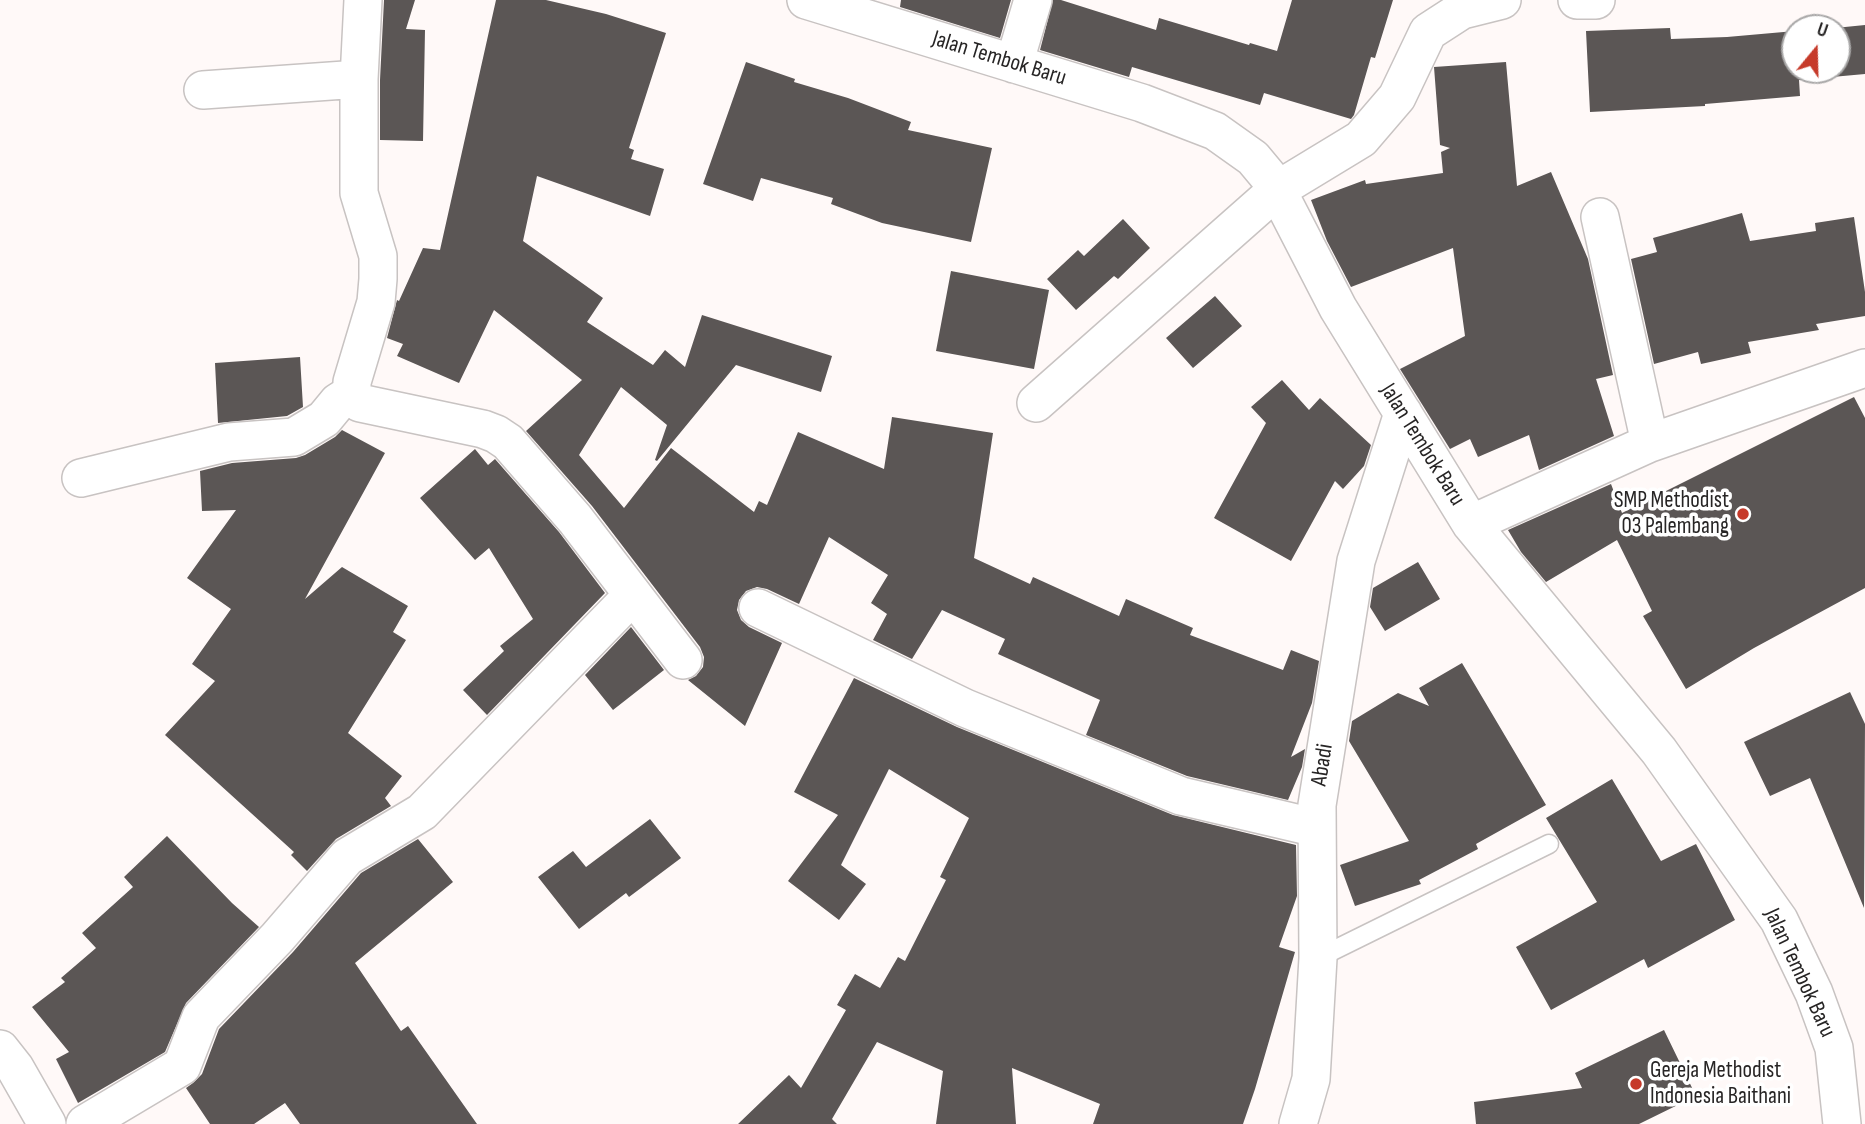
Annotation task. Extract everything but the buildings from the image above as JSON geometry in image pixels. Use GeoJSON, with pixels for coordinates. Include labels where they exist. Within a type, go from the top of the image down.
{"type":"FeatureCollection","features":[{"type":"Feature","properties":{"kind":"street"},"geometry":{"type":"LineString","coordinates":[[363,0],[359,79],[359,193],[378,256],[378,279],[376,302],[352,382],[352,393],[360,403],[483,429],[508,442],[575,519],[683,660]]}},
{"type":"Feature","properties":{"kind":"street","name":"Jalan Tembok Baru"},"geometry":{"type":"LineString","coordinates":[[806,0],[1142,103],[1215,131],[1253,158],[1273,182],[1338,308],[1471,524],[1659,751],[1779,920],[1814,993],[1834,1048],[1842,1124]]}},
{"type":"Feature","properties":{"kind":"street"},"geometry":{"type":"LineString","coordinates":[[1014,64],[1033,0]]}},
{"type":"Feature","properties":{"kind":"street"},"geometry":{"type":"LineString","coordinates":[[1036,403],[1277,190],[1361,139],[1397,97],[1430,16],[1502,0]]}},
{"type":"Feature","properties":{"kind":"street"},"geometry":{"type":"LineString","coordinates":[[1577,0],[1596,0]]}},
{"type":"Feature","properties":{"kind":"street"},"geometry":{"type":"LineString","coordinates":[[203,90],[359,79]]}},
{"type":"Feature","properties":{"kind":"street"},"geometry":{"type":"LineString","coordinates":[[1600,217],[1650,443]]}},
{"type":"Feature","properties":{"kind":"street"},"geometry":{"type":"LineString","coordinates":[[1471,524],[1650,443],[1865,368]]}},
{"type":"Feature","properties":{"kind":"street"},"geometry":{"type":"LineString","coordinates":[[80,478],[229,442],[294,437],[324,419],[338,402],[352,393]]}},
{"type":"Feature","properties":{"kind":"street","name":"Abadi"},"geometry":{"type":"LineString","coordinates":[[1298,1124],[1311,1079],[1318,958],[1317,805],[1356,561],[1403,413]]}},
{"type":"Feature","properties":{"kind":"street"},"geometry":{"type":"LineString","coordinates":[[85,1124],[182,1066],[201,1017],[277,938],[347,858],[422,812],[633,595]]}},
{"type":"Feature","properties":{"kind":"street"},"geometry":{"type":"LineString","coordinates":[[758,608],[965,708],[1181,796],[1317,828]]}},
{"type":"Feature","properties":{"kind":"street"},"geometry":{"type":"LineString","coordinates":[[0,1049],[15,1068],[47,1124]]}},
{"type":"Feature","properties":{"kind":"lane"},"geometry":{"type":"LineString","coordinates":[[1318,958],[1549,844]]}},
{"type":"Feature","properties":{"kind":"place","name":"SMP Methodist 03 Palembang"},"geometry":{"type":"Point","coordinates":[1743,514]}},
{"type":"Feature","properties":{"kind":"place","name":"Gereja Methodist Indonesia Baithani"},"geometry":{"type":"Point","coordinates":[1636,1084]}}]}
